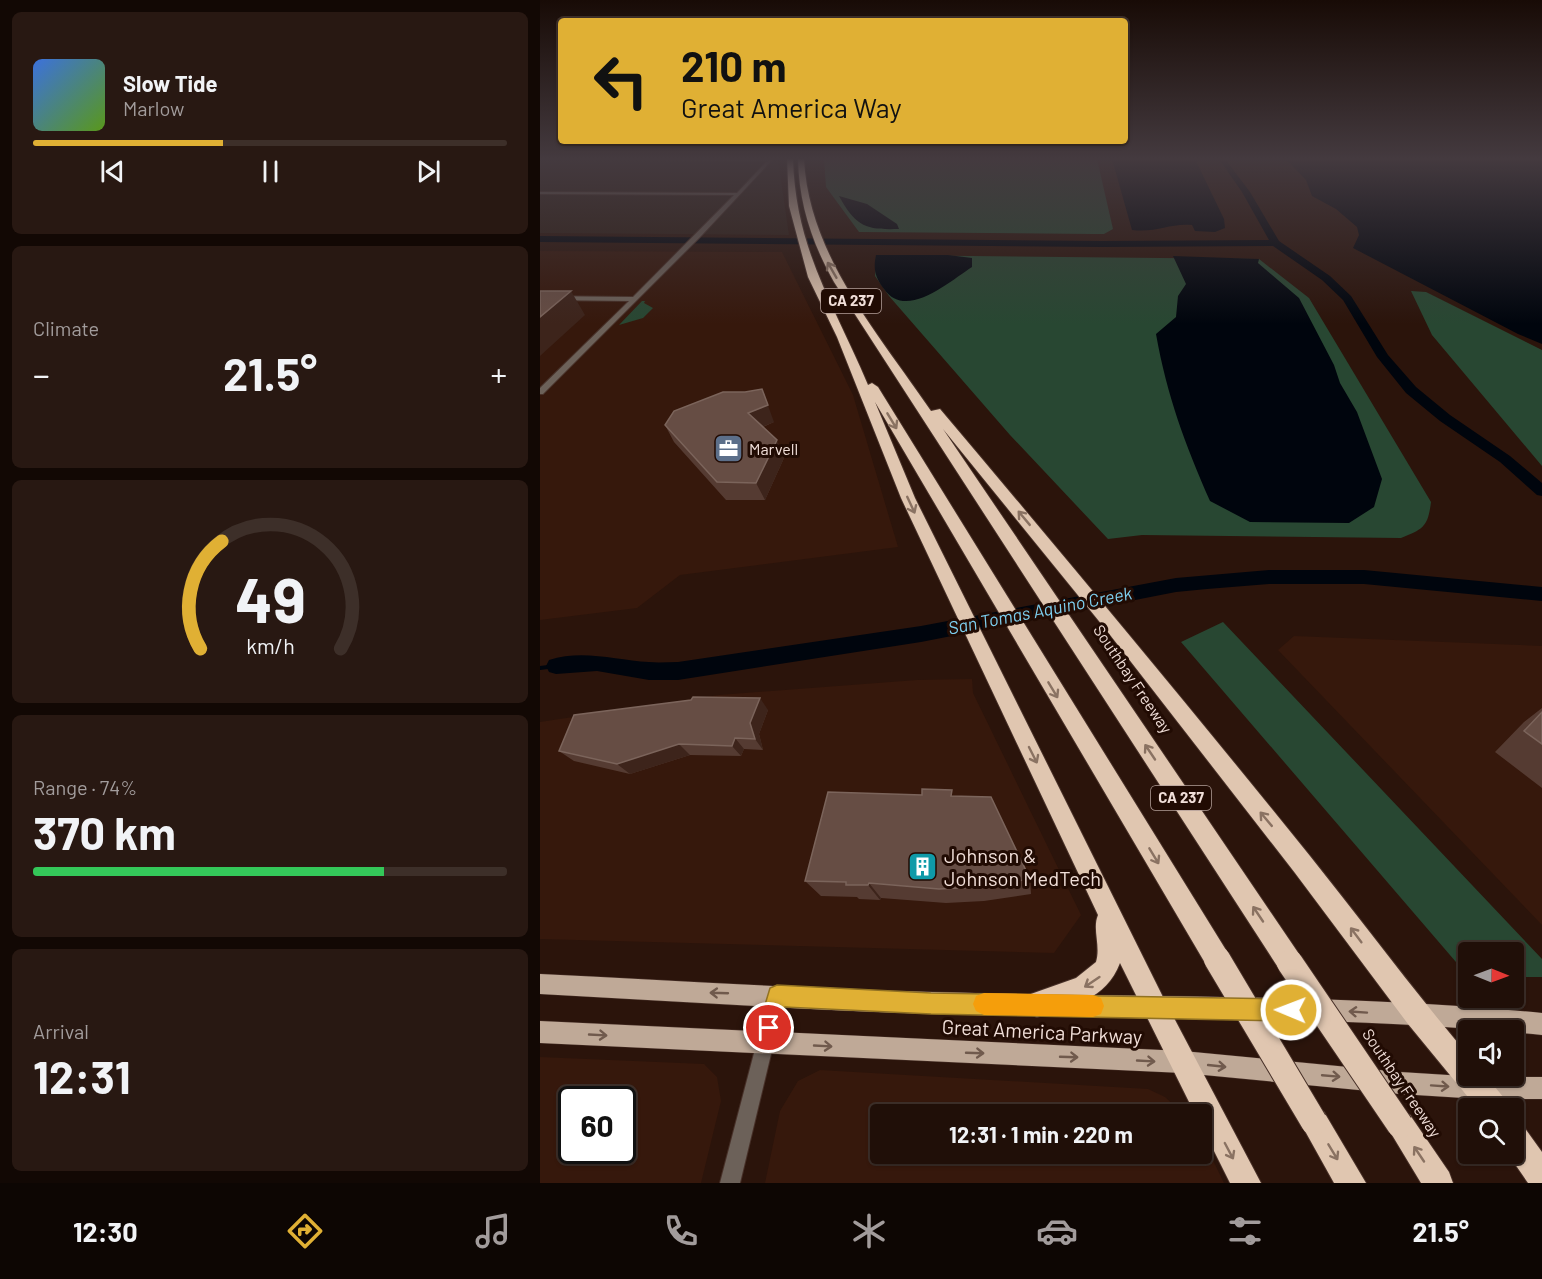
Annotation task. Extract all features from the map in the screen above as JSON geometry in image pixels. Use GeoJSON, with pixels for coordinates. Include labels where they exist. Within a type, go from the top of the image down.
{"type":"FeatureCollection","features":[{"type":"Feature","properties":{"kind":"highway","name":"CA 237"},"geometry":{"type":"LineString","coordinates":[[796,214],[817,286],[840,334],[1022,640],[1351,1183]]}},
{"type":"Feature","properties":{"kind":"highway","name":"Southbay Freeway"},"geometry":{"type":"LineString","coordinates":[[810,214],[819,246],[838,282],[1438,1183]]}},
{"type":"Feature","properties":{"kind":"highway"},"geometry":{"type":"LineString","coordinates":[[840,334],[908,498],[1155,1008],[1246,1183]]}},
{"type":"Feature","properties":{"kind":"highway"},"geometry":{"type":"LineString","coordinates":[[887,354],[1113,626],[1156,684],[1303,864],[1417,1015],[1478,1087]]}},
{"type":"Feature","properties":{"kind":"highway"},"geometry":{"type":"LineString","coordinates":[[1037,1004],[1091,985],[1106,972],[1112,951],[1109,928],[1099,891]]}},
{"type":"Feature","properties":{"kind":"highway"},"geometry":{"type":"LineString","coordinates":[[1524,1152],[1542,1178]]}},
{"type":"Feature","properties":{"kind":"main road","name":"Great America Parkway"},"geometry":{"type":"LineString","coordinates":[[540,984],[931,1003],[1337,1011],[1542,1024]]}},
{"type":"Feature","properties":{"kind":"main road","name":"Great America Parkway"},"geometry":{"type":"LineString","coordinates":[[540,1032],[1183,1062],[1478,1087],[1542,1088]]}},
{"type":"Feature","properties":{"kind":"street"},"geometry":{"type":"LineString","coordinates":[[540,392],[719,214]]}},
{"type":"Feature","properties":{"kind":"street"},"geometry":{"type":"LineString","coordinates":[[540,298],[634,299]]}},
{"type":"Feature","properties":{"kind":"street"},"geometry":{"type":"LineString","coordinates":[[730,1183],[777,996]]}},
{"type":"Feature","properties":{"kind":"shaded area"},"geometry":{"type":"Polygon","coordinates":[[[540,214],[786,214],[789,235],[540,233],[540,214]]]}},
{"type":"Feature","properties":{"kind":"shaded area"},"geometry":{"type":"Polygon","coordinates":[[[851,214],[882,214],[897,224],[899,229],[878,229],[857,220],[851,214]]]}},
{"type":"Feature","properties":{"kind":"shaded area"},"geometry":{"type":"Polygon","coordinates":[[[1128,214],[1222,214],[1225,228],[1215,232],[1195,231],[1192,225],[1176,225],[1141,231],[1132,230],[1128,214]]]}},
{"type":"Feature","properties":{"kind":"shaded area"},"geometry":{"type":"Polygon","coordinates":[[[1342,214],[1542,214],[1542,344],[1518,334],[1353,248],[1359,235],[1357,227],[1342,214]]]}},
{"type":"Feature","properties":{"kind":"shaded area"},"geometry":{"type":"Polygon","coordinates":[[[540,251],[782,252],[853,395],[898,547],[680,575],[637,608],[540,620],[540,251]]]}},
{"type":"Feature","properties":{"kind":"shaded area"},"geometry":{"type":"Polygon","coordinates":[[[876,255],[948,255],[972,258],[972,267],[928,295],[916,300],[904,301],[893,298],[881,285],[876,273],[876,255]]]}},
{"type":"Feature","properties":{"kind":"shaded area"},"geometry":{"type":"Polygon","coordinates":[[[1173,256],[1259,259],[1258,263],[1299,298],[1334,365],[1340,383],[1357,412],[1382,479],[1374,507],[1349,523],[1250,522],[1210,501],[1178,419],[1156,334],[1176,317],[1178,296],[1186,284],[1173,256]]]}},
{"type":"Feature","properties":{"kind":"shaded area"},"geometry":{"type":"Polygon","coordinates":[[[1294,636],[1542,646],[1542,925],[1278,650],[1294,636]]]}},
{"type":"Feature","properties":{"kind":"shaded area"},"geometry":{"type":"Polygon","coordinates":[[[972,679],[973,693],[1081,915],[1054,953],[540,939],[540,722],[719,695],[917,680],[972,679]]]}},
{"type":"Feature","properties":{"kind":"shaded area"},"geometry":{"type":"Polygon","coordinates":[[[540,1057],[704,1064],[717,1077],[721,1101],[701,1183],[540,1183],[540,1057]]]}},
{"type":"Feature","properties":{"kind":"shaded area"},"geometry":{"type":"Polygon","coordinates":[[[820,1070],[1148,1089],[1165,1097],[1172,1104],[870,1104],[870,1164],[1212,1164],[1212,1158],[1224,1183],[765,1183],[780,1111],[798,1081],[820,1070]]]}},
{"type":"Feature","properties":{"kind":"green space"},"geometry":{"type":"Polygon","coordinates":[[[846,214],[1110,214],[1113,229],[1104,234],[859,232],[846,214]]]}},
{"type":"Feature","properties":{"kind":"green space"},"geometry":{"type":"Polygon","coordinates":[[[876,255],[1259,259],[1309,298],[1431,502],[1426,522],[1420,529],[1401,538],[1142,535],[1108,539],[1010,435],[889,296],[875,276],[876,255]]]}},
{"type":"Feature","properties":{"kind":"green space"},"geometry":{"type":"Polygon","coordinates":[[[1411,291],[1426,292],[1542,350],[1542,466],[1432,335],[1411,291]]]}},
{"type":"Feature","properties":{"kind":"green space"},"geometry":{"type":"Polygon","coordinates":[[[642,301],[653,308],[643,318],[619,325],[642,301]]]}},
{"type":"Feature","properties":{"kind":"green space"},"geometry":{"type":"Polygon","coordinates":[[[1223,622],[1542,959],[1542,977],[1524,977],[1524,942],[1458,942],[1458,964],[1181,642],[1223,622]]]}},
{"type":"Feature","properties":{"kind":"building"},"geometry":{"type":"Polygon","coordinates":[[[540,291],[571,291],[540,317],[540,291]]]}},
{"type":"Feature","properties":{"kind":"building","name":"Marvell"},"geometry":{"type":"Polygon","coordinates":[[[762,389],[768,405],[748,413],[777,440],[756,483],[717,482],[665,425],[674,411],[723,392],[762,389]]]}},
{"type":"Feature","properties":{"kind":"building"},"geometry":{"type":"Polygon","coordinates":[[[693,697],[760,698],[750,723],[755,739],[735,738],[732,746],[679,744],[617,764],[559,751],[574,715],[691,700],[693,697]]]}},
{"type":"Feature","properties":{"kind":"building"},"geometry":{"type":"Polygon","coordinates":[[[1542,712],[1542,744],[1524,731],[1542,712]]]}},
{"type":"Feature","properties":{"kind":"building","name":"Johnson & Johnson MedTech"},"geometry":{"type":"Polygon","coordinates":[[[922,789],[952,790],[951,796],[991,797],[1030,879],[980,887],[939,889],[869,883],[868,885],[846,885],[846,882],[805,881],[828,792],[922,795],[922,789]]]}},
{"type":"Feature","properties":{"kind":"waterway"},"geometry":{"type":"LineString","coordinates":[[1259,214],[1275,243]]}},
{"type":"Feature","properties":{"kind":"waterway"},"geometry":{"type":"LineString","coordinates":[[540,239],[1102,244],[1275,243]]}},
{"type":"Feature","properties":{"kind":"waterway","name":"San Tomas Aquino Creek"},"geometry":{"type":"LineString","coordinates":[[1275,243],[1326,278],[1347,298],[1383,357],[1411,390],[1445,418],[1505,459],[1542,491]]}},
{"type":"Feature","properties":{"kind":"waterway","name":"San Tomas Aquino Creek"},"geometry":{"type":"LineString","coordinates":[[556,666],[597,663],[649,671],[678,671],[921,634],[1176,585],[1269,577],[1364,577],[1542,594]]}},
{"type":"Feature","properties":{"kind":"waterway","name":"San Tomas Aquino Creek"},"geometry":{"type":"LineString","coordinates":[[540,668],[556,666]]}},
{"type":"Feature","properties":{"kind":"slow traffic"},"geometry":{"type":"LineString","coordinates":[[984,1004],[1093,1006]]}},
{"type":"Feature","properties":{"kind":"place","name":"Marvell"},"geometry":{"type":"Point","coordinates":[728,449]}},
{"type":"Feature","properties":{"kind":"place","name":"Johnson & Johnson MedTech"},"geometry":{"type":"Point","coordinates":[923,867]}},
{"type":"Feature","properties":{"kind":"route"},"geometry":{"type":"LineString","coordinates":[[769,1028],[777,996],[931,1003],[1291,1010]]}}]}
